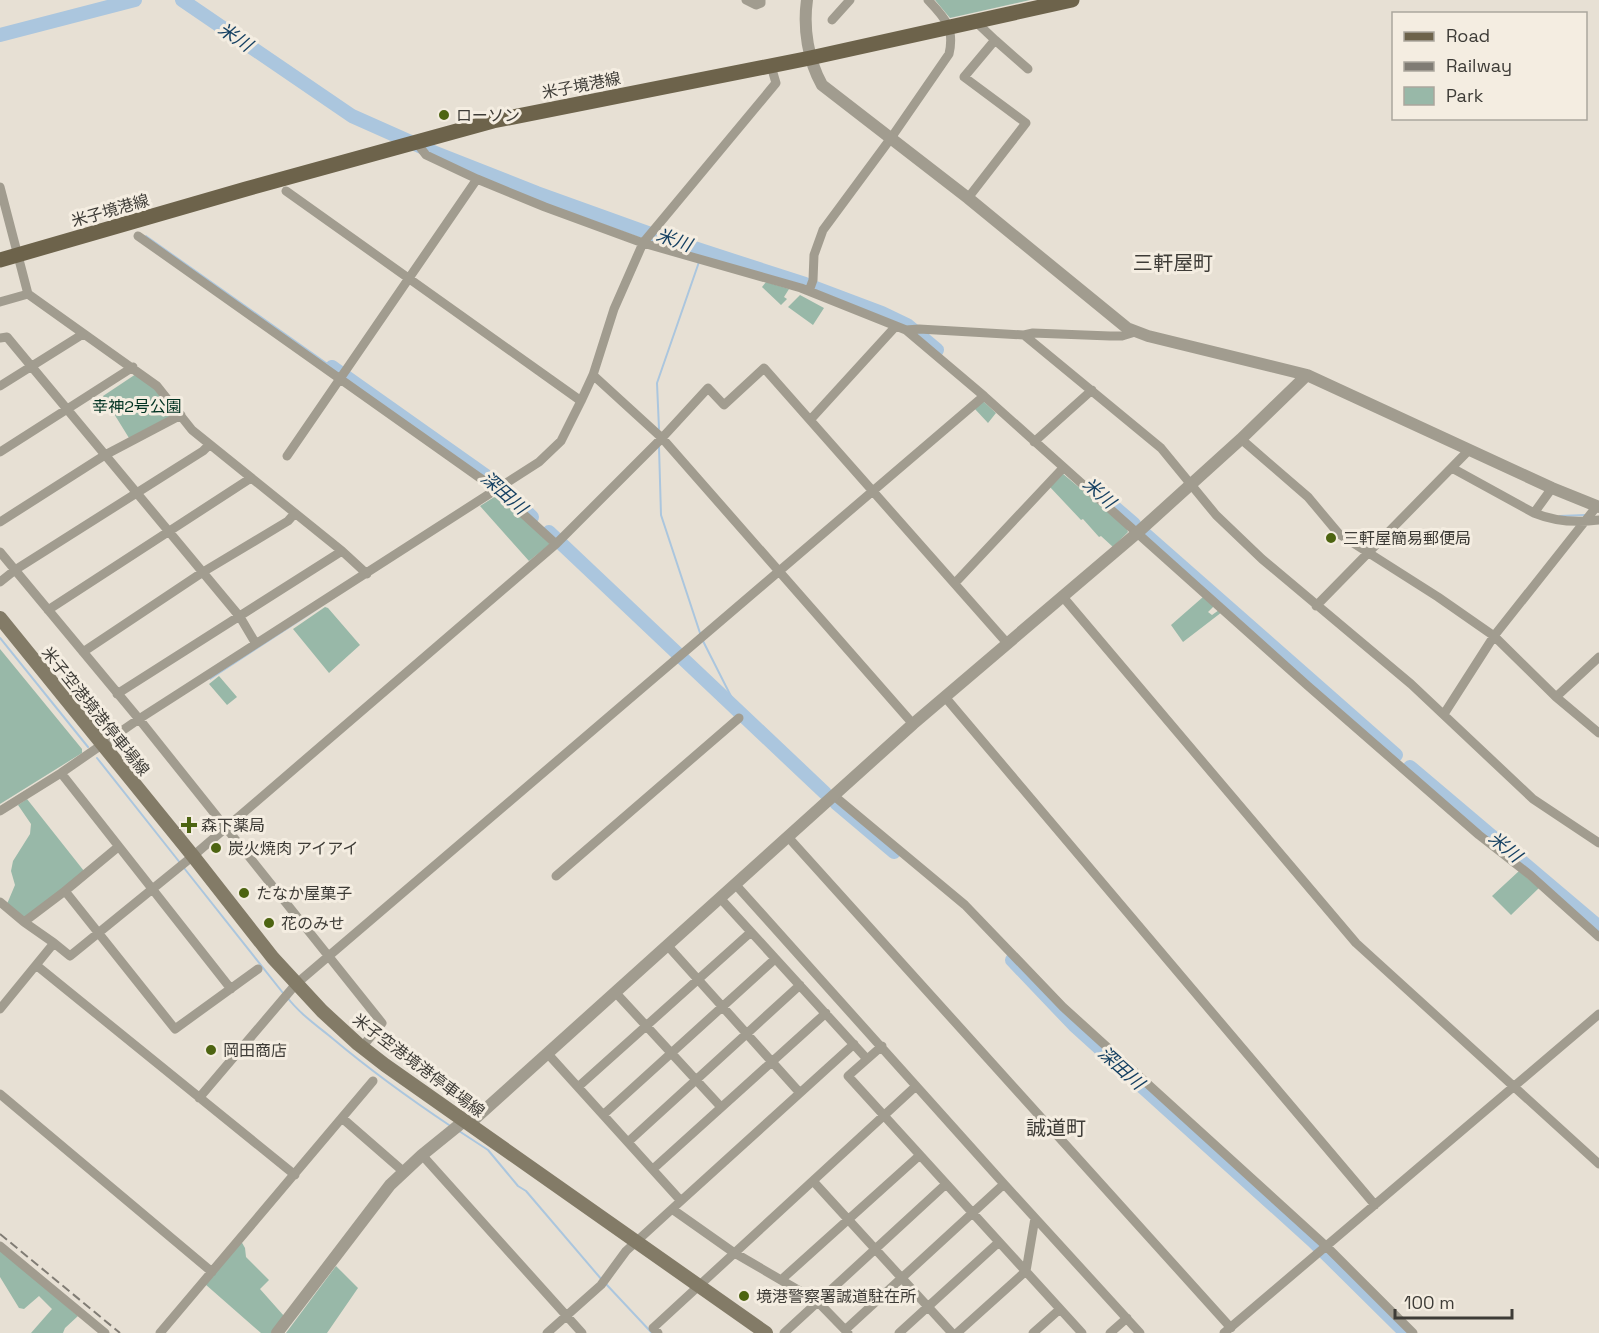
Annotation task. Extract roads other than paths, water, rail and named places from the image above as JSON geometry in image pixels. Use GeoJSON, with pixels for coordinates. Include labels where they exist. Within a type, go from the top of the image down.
{"type":"FeatureCollection","features":[{"type":"Feature","properties":{"kind":"main road","name":"米子境港線"},"geometry":{"type":"LineString","coordinates":[[0,260],[493,121],[810,58],[1072,0]]}},
{"type":"Feature","properties":{"kind":"main road","name":"米子空港境港停車場線"},"geometry":{"type":"LineString","coordinates":[[0,618],[296,984],[362,1047],[766,1333]]}},
{"type":"Feature","properties":{"kind":"street"},"geometry":{"type":"LineString","coordinates":[[746,0],[756,5],[762,0]]}},
{"type":"Feature","properties":{"kind":"street"},"geometry":{"type":"LineString","coordinates":[[807,0],[805,14],[810,58],[822,85],[968,198],[1127,328],[1135,332],[1307,375],[1598,507],[1494,636],[1444,714]]}},
{"type":"Feature","properties":{"kind":"street"},"geometry":{"type":"LineString","coordinates":[[832,20],[850,0]]}},
{"type":"Feature","properties":{"kind":"street"},"geometry":{"type":"LineString","coordinates":[[809,291],[813,280],[814,255],[823,230],[949,54],[952,41],[950,28],[943,16],[928,0]]}},
{"type":"Feature","properties":{"kind":"street"},"geometry":{"type":"LineString","coordinates":[[976,22],[1028,69]]}},
{"type":"Feature","properties":{"kind":"street"},"geometry":{"type":"LineString","coordinates":[[968,198],[1026,123],[964,77],[995,39]]}},
{"type":"Feature","properties":{"kind":"street"},"geometry":{"type":"LineString","coordinates":[[0,811],[102,746],[138,719],[497,490],[539,462],[561,441],[593,375],[615,309],[643,243],[776,83],[771,66]]}},
{"type":"Feature","properties":{"kind":"street"},"geometry":{"type":"LineString","coordinates":[[416,142],[426,154],[477,179],[545,207],[643,243],[758,274],[809,291],[901,328],[984,396],[1136,534],[1479,835],[1530,875],[1599,937]]}},
{"type":"Feature","properties":{"kind":"street"},"geometry":{"type":"LineString","coordinates":[[287,456],[410,280],[477,179]]}},
{"type":"Feature","properties":{"kind":"street"},"geometry":{"type":"LineString","coordinates":[[0,187],[28,294],[157,386],[192,430],[342,550],[367,574]]}},
{"type":"Feature","properties":{"kind":"street"},"geometry":{"type":"LineString","coordinates":[[286,191],[581,401]]}},
{"type":"Feature","properties":{"kind":"street"},"geometry":{"type":"LineString","coordinates":[[138,236],[497,490],[556,544]]}},
{"type":"Feature","properties":{"kind":"street"},"geometry":{"type":"LineString","coordinates":[[0,302],[28,294]]}},
{"type":"Feature","properties":{"kind":"street"},"geometry":{"type":"LineString","coordinates":[[811,419],[901,328],[1024,335],[1033,333],[1122,336],[1135,332]]}},
{"type":"Feature","properties":{"kind":"street"},"geometry":{"type":"LineString","coordinates":[[0,386],[83,334]]}},
{"type":"Feature","properties":{"kind":"street"},"geometry":{"type":"LineString","coordinates":[[1024,335],[1161,448],[1190,486],[1232,530],[1316,606],[1444,714],[1533,799],[1599,843]]}},
{"type":"Feature","properties":{"kind":"street"},"geometry":{"type":"LineString","coordinates":[[0,338],[7,337],[240,617],[256,644]]}},
{"type":"Feature","properties":{"kind":"street"},"geometry":{"type":"LineString","coordinates":[[0,452],[133,367]]}},
{"type":"Feature","properties":{"kind":"street"},"geometry":{"type":"LineString","coordinates":[[0,902],[70,956],[193,856],[556,544],[662,438],[708,388],[724,405],[764,368],[1007,643]]}},
{"type":"Feature","properties":{"kind":"street"},"geometry":{"type":"LineString","coordinates":[[593,375],[662,438],[913,724]]}},
{"type":"Feature","properties":{"kind":"street"},"geometry":{"type":"LineString","coordinates":[[277,1333],[378,1199],[422,1155],[467,1123],[548,1054],[913,724],[1190,486],[1307,375]]}},
{"type":"Feature","properties":{"kind":"street"},"geometry":{"type":"LineString","coordinates":[[1034,442],[1092,390]]}},
{"type":"Feature","properties":{"kind":"street"},"geometry":{"type":"LineString","coordinates":[[199,1098],[296,984],[984,396]]}},
{"type":"Feature","properties":{"kind":"street"},"geometry":{"type":"LineString","coordinates":[[0,522],[105,455],[181,415]]}},
{"type":"Feature","properties":{"kind":"street"},"geometry":{"type":"LineString","coordinates":[[1241,439],[1308,497],[1338,534],[1438,597],[1494,636],[1556,697],[1599,734]]}},
{"type":"Feature","properties":{"kind":"street"},"geometry":{"type":"LineString","coordinates":[[0,582],[15,570],[203,452],[209,445]]}},
{"type":"Feature","properties":{"kind":"street"},"geometry":{"type":"LineString","coordinates":[[1316,606],[1469,450]]}},
{"type":"Feature","properties":{"kind":"street"},"geometry":{"type":"LineString","coordinates":[[955,583],[1063,468]]}},
{"type":"Feature","properties":{"kind":"street"},"geometry":{"type":"LineString","coordinates":[[1452,468],[1534,513],[1560,521],[1599,520]]}},
{"type":"Feature","properties":{"kind":"street"},"geometry":{"type":"LineString","coordinates":[[48,610],[251,478]]}},
{"type":"Feature","properties":{"kind":"street"},"geometry":{"type":"LineString","coordinates":[[1534,513],[1552,488]]}},
{"type":"Feature","properties":{"kind":"street"},"geometry":{"type":"LineString","coordinates":[[83,652],[203,572],[288,521],[295,513]]}},
{"type":"Feature","properties":{"kind":"street"},"geometry":{"type":"LineString","coordinates":[[117,694],[342,550]]}},
{"type":"Feature","properties":{"kind":"street"},"geometry":{"type":"LineString","coordinates":[[0,552],[138,719],[382,1023],[362,1047]]}},
{"type":"Feature","properties":{"kind":"street"},"geometry":{"type":"LineString","coordinates":[[1063,597],[1356,943],[1599,1164]]}},
{"type":"Feature","properties":{"kind":"street"},"geometry":{"type":"LineString","coordinates":[[1556,697],[1599,657]]}},
{"type":"Feature","properties":{"kind":"street"},"geometry":{"type":"LineString","coordinates":[[945,697],[1375,1205]]}},
{"type":"Feature","properties":{"kind":"street"},"geometry":{"type":"LineString","coordinates":[[556,876],[739,718]]}},
{"type":"Feature","properties":{"kind":"street"},"geometry":{"type":"LineString","coordinates":[[61,773],[231,989]]}},
{"type":"Feature","properties":{"kind":"street"},"geometry":{"type":"LineString","coordinates":[[833,795],[965,905],[1063,1007],[1326,1246],[1413,1333]]}},
{"type":"Feature","properties":{"kind":"street"},"geometry":{"type":"LineString","coordinates":[[788,837],[1227,1330],[1599,1014]]}},
{"type":"Feature","properties":{"kind":"street"},"geometry":{"type":"LineString","coordinates":[[24,922],[118,847]]}},
{"type":"Feature","properties":{"kind":"street"},"geometry":{"type":"LineString","coordinates":[[735,884],[1004,1185],[1140,1333]]}},
{"type":"Feature","properties":{"kind":"street"},"geometry":{"type":"LineString","coordinates":[[65,891],[176,1029],[258,969]]}},
{"type":"Feature","properties":{"kind":"street"},"geometry":{"type":"LineString","coordinates":[[720,898],[867,1059]]}},
{"type":"Feature","properties":{"kind":"street"},"geometry":{"type":"LineString","coordinates":[[578,1087],[751,932]]}},
{"type":"Feature","properties":{"kind":"street"},"geometry":{"type":"LineString","coordinates":[[0,1009],[54,943]]}},
{"type":"Feature","properties":{"kind":"street"},"geometry":{"type":"LineString","coordinates":[[667,945],[801,1093]]}},
{"type":"Feature","properties":{"kind":"street"},"geometry":{"type":"LineString","coordinates":[[603,1115],[775,959]]}},
{"type":"Feature","properties":{"kind":"street"},"geometry":{"type":"LineString","coordinates":[[36,965],[295,1175]]}},
{"type":"Feature","properties":{"kind":"street"},"geometry":{"type":"LineString","coordinates":[[628,1142],[800,986]]}},
{"type":"Feature","properties":{"kind":"street"},"geometry":{"type":"LineString","coordinates":[[615,992],[721,1107]]}},
{"type":"Feature","properties":{"kind":"street"},"geometry":{"type":"LineString","coordinates":[[652,1169],[826,1013]]}},
{"type":"Feature","properties":{"kind":"street"},"geometry":{"type":"LineString","coordinates":[[547,1333],[601,1285],[636,1241],[854,1044]]}},
{"type":"Feature","properties":{"kind":"street"},"geometry":{"type":"LineString","coordinates":[[882,1046],[848,1076],[1082,1333]]}},
{"type":"Feature","properties":{"kind":"street"},"geometry":{"type":"LineString","coordinates":[[548,1054],[681,1201]]}},
{"type":"Feature","properties":{"kind":"street"},"geometry":{"type":"LineString","coordinates":[[160,1333],[373,1080]]}},
{"type":"Feature","properties":{"kind":"street"},"geometry":{"type":"LineString","coordinates":[[658,1333],[653,1328],[916,1086]]}},
{"type":"Feature","properties":{"kind":"street"},"geometry":{"type":"LineString","coordinates":[[0,1094],[212,1272]]}},
{"type":"Feature","properties":{"kind":"street"},"geometry":{"type":"LineString","coordinates":[[342,1118],[404,1172]]}},
{"type":"Feature","properties":{"kind":"street"},"geometry":{"type":"LineString","coordinates":[[422,1155],[582,1333]]}},
{"type":"Feature","properties":{"kind":"street"},"geometry":{"type":"LineString","coordinates":[[780,1280],[920,1155]]}},
{"type":"Feature","properties":{"kind":"street"},"geometry":{"type":"LineString","coordinates":[[813,1181],[952,1333]]}},
{"type":"Feature","properties":{"kind":"street"},"geometry":{"type":"LineString","coordinates":[[784,1333],[946,1185]]}},
{"type":"Feature","properties":{"kind":"street"},"geometry":{"type":"LineString","coordinates":[[672,1209],[733,1252],[817,1301],[846,1331],[901,1277],[1004,1185]]}},
{"type":"Feature","properties":{"kind":"street"},"geometry":{"type":"LineString","coordinates":[[957,1333],[1026,1271],[1035,1218]]}},
{"type":"Feature","properties":{"kind":"street"},"geometry":{"type":"LineString","coordinates":[[899,1333],[999,1242]]}},
{"type":"Feature","properties":{"kind":"street"},"geometry":{"type":"LineString","coordinates":[[0,1246],[105,1333]]}},
{"type":"Feature","properties":{"kind":"street"},"geometry":{"type":"LineString","coordinates":[[1033,1333],[1060,1309]]}},
{"type":"Feature","properties":{"kind":"street"},"geometry":{"type":"LineString","coordinates":[[1110,1333],[1127,1318]]}},
{"type":"Feature","properties":{"kind":"water"},"geometry":{"type":"Polygon","coordinates":[[[146,235],[339,371],[338,373],[144,237],[146,235]]]}},
{"type":"Feature","properties":{"kind":"water"},"geometry":{"type":"Polygon","coordinates":[[[322,607],[210,680],[209,678],[322,607]]]}},
{"type":"Feature","properties":{"kind":"waterway","name":"米川"},"geometry":{"type":"LineString","coordinates":[[0,35],[135,0]]}},
{"type":"Feature","properties":{"kind":"waterway","name":"米川"},"geometry":{"type":"LineString","coordinates":[[182,0],[352,116],[433,152],[537,193],[651,234],[805,284],[882,313],[907,325],[937,350]]}},
{"type":"Feature","properties":{"kind":"waterway"},"geometry":{"type":"LineString","coordinates":[[659,429],[657,383],[699,262]]}},
{"type":"Feature","properties":{"kind":"waterway","name":"深田川"},"geometry":{"type":"LineString","coordinates":[[332,367],[496,483],[532,517]]}},
{"type":"Feature","properties":{"kind":"waterway"},"geometry":{"type":"LineString","coordinates":[[659,447],[661,515],[701,636]]}},
{"type":"Feature","properties":{"kind":"waterway","name":"米川"},"geometry":{"type":"LineString","coordinates":[[1106,500],[1134,524]]}},
{"type":"Feature","properties":{"kind":"waterway"},"geometry":{"type":"LineString","coordinates":[[1560,516],[1585,515]]}},
{"type":"Feature","properties":{"kind":"waterway","name":"深田川"},"geometry":{"type":"LineString","coordinates":[[549,532],[825,793]]}},
{"type":"Feature","properties":{"kind":"waterway","name":"米川"},"geometry":{"type":"LineString","coordinates":[[1146,535],[1396,755]]}},
{"type":"Feature","properties":{"kind":"waterway"},"geometry":{"type":"LineString","coordinates":[[0,638],[88,747]]}},
{"type":"Feature","properties":{"kind":"waterway"},"geometry":{"type":"LineString","coordinates":[[703,641],[741,716]]}},
{"type":"Feature","properties":{"kind":"waterway"},"geometry":{"type":"LineString","coordinates":[[97,758],[181,864]]}},
{"type":"Feature","properties":{"kind":"waterway","name":"米川"},"geometry":{"type":"LineString","coordinates":[[1410,767],[1599,927]]}},
{"type":"Feature","properties":{"kind":"waterway","name":"深田川"},"geometry":{"type":"LineString","coordinates":[[836,803],[894,852]]}},
{"type":"Feature","properties":{"kind":"waterway"},"geometry":{"type":"LineString","coordinates":[[184,868],[283,993]]}},
{"type":"Feature","properties":{"kind":"waterway","name":"深田川"},"geometry":{"type":"LineString","coordinates":[[1012,960],[1074,1025],[1313,1241],[1406,1333]]}},
{"type":"Feature","properties":{"kind":"waterway"},"geometry":{"type":"LineString","coordinates":[[287,997],[308,1019],[361,1061],[452,1127]]}},
{"type":"Feature","properties":{"kind":"waterway"},"geometry":{"type":"LineString","coordinates":[[459,1131],[488,1150],[602,1280]]}},
{"type":"Feature","properties":{"kind":"waterway"},"geometry":{"type":"LineString","coordinates":[[606,1284],[651,1332]]}},
{"type":"Feature","properties":{"kind":"railway"},"geometry":{"type":"LineString","coordinates":[[0,1234],[120,1333]]}},
{"type":"Feature","properties":{"kind":"place","name":"ローソン"},"geometry":{"type":"Point","coordinates":[444,115]}},
{"type":"Feature","properties":{"kind":"place","name":"三軒屋簡易郵便局"},"geometry":{"type":"Point","coordinates":[1331,538]}},
{"type":"Feature","properties":{"kind":"place","name":"森下薬局"},"geometry":{"type":"Point","coordinates":[189,825]}},
{"type":"Feature","properties":{"kind":"place","name":"炭火焼肉 アイアイ"},"geometry":{"type":"Point","coordinates":[216,848]}},
{"type":"Feature","properties":{"kind":"place","name":"たなか屋菓子"},"geometry":{"type":"Point","coordinates":[244,893]}},
{"type":"Feature","properties":{"kind":"place","name":"花のみせ"},"geometry":{"type":"Point","coordinates":[269,923]}},
{"type":"Feature","properties":{"kind":"place","name":"岡田商店"},"geometry":{"type":"Point","coordinates":[211,1050]}},
{"type":"Feature","properties":{"kind":"place","name":"境港警察署誠道駐在所"},"geometry":{"type":"Point","coordinates":[744,1296]}},
{"type":"Feature","properties":{"kind":"district","name":"三軒屋町"},"geometry":{"type":"Point","coordinates":[1173,263]}},
{"type":"Feature","properties":{"kind":"district","name":"誠道町"},"geometry":{"type":"Point","coordinates":[1056,1128]}},
{"type":"Feature","properties":{"kind":"park label","name":"幸神2号公園"},"geometry":{"type":"Point","coordinates":[137,406]}}]}
